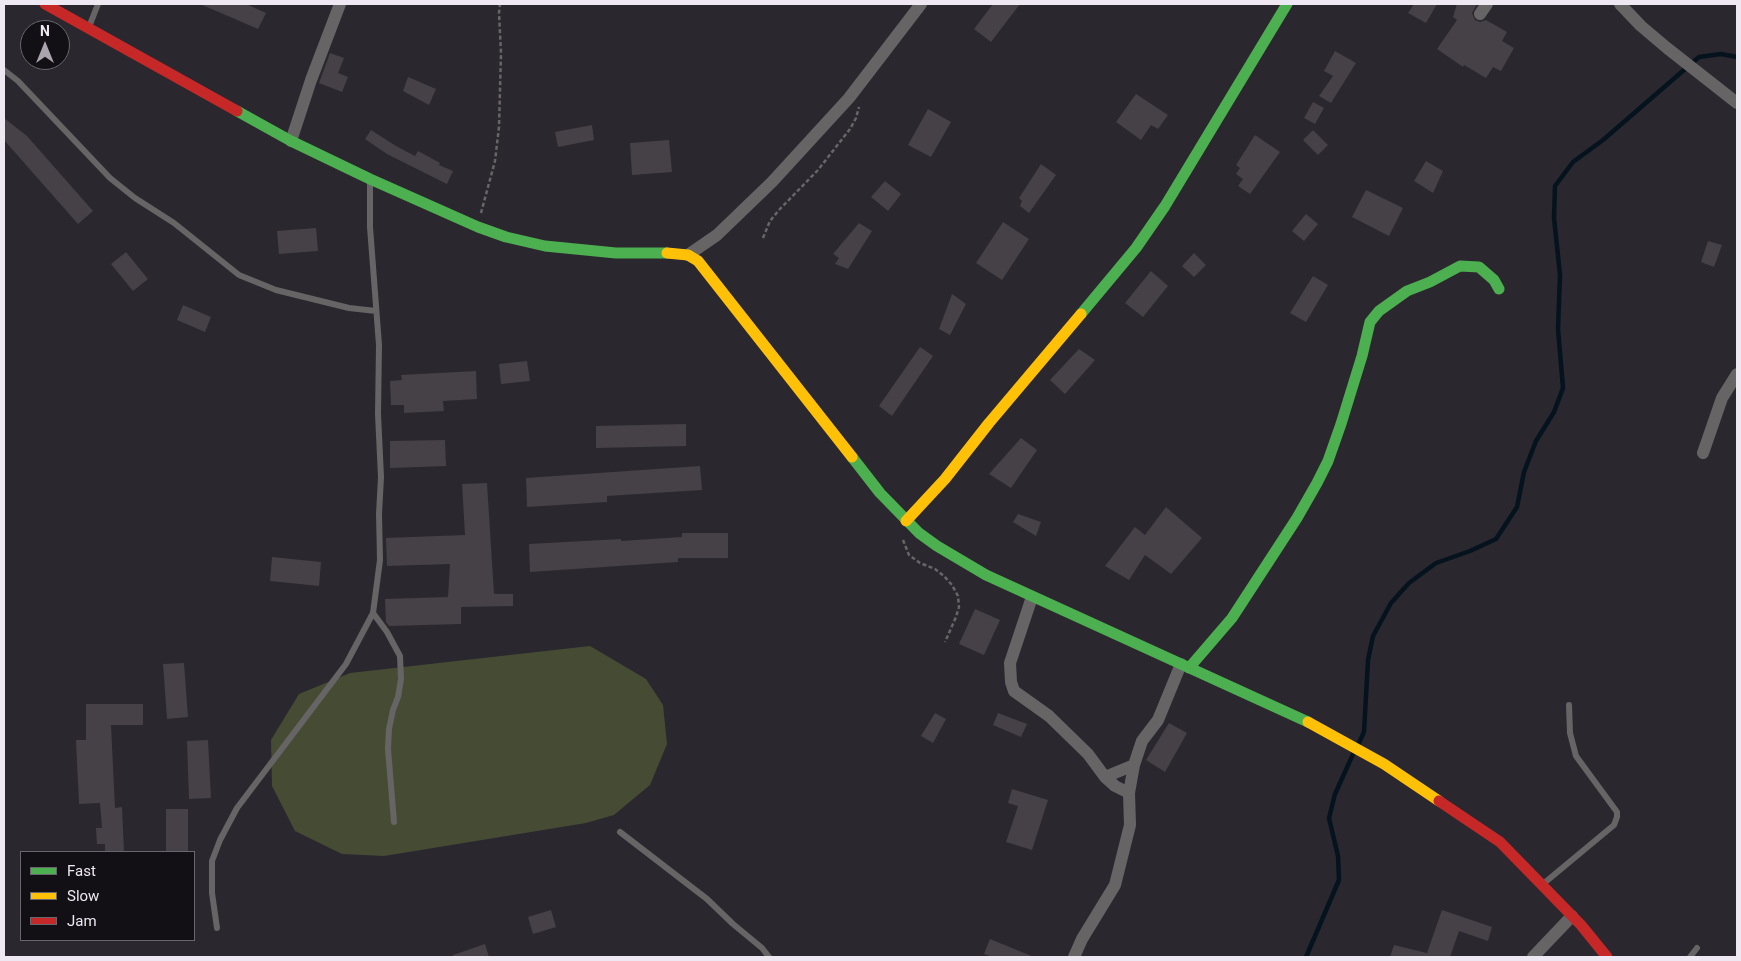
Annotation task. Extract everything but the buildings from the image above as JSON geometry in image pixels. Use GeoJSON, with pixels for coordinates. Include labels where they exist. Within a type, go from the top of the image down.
{"type":"FeatureCollection","features":[{"type":"Feature","properties":{"kind":"street"},"geometry":{"type":"LineString","coordinates":[[45,4],[291,141],[370,179],[478,226],[506,237],[545,246],[616,252],[674,253],[688,255],[698,261],[858,466],[907,522],[937,546],[986,575],[1310,723],[1384,764],[1500,842],[1572,916],[1608,957]]}},
{"type":"Feature","properties":{"kind":"street"},"geometry":{"type":"LineString","coordinates":[[291,141],[311,80],[340,4]]}},
{"type":"Feature","properties":{"kind":"street"},"geometry":{"type":"LineString","coordinates":[[688,255],[717,235],[772,182],[849,98],[921,4]]}},
{"type":"Feature","properties":{"kind":"street"},"geometry":{"type":"LineString","coordinates":[[907,522],[945,479],[1000,410],[1136,248],[1165,206],[1287,4]]}},
{"type":"Feature","properties":{"kind":"street"},"geometry":{"type":"LineString","coordinates":[[1620,4],[1641,26],[1737,103]]}},
{"type":"Feature","properties":{"kind":"street"},"geometry":{"type":"LineString","coordinates":[[1074,957],[1115,885],[1130,825],[1129,793],[1134,765],[1142,740],[1158,720],[1185,666],[1232,618],[1297,518],[1317,483],[1328,461],[1342,424],[1370,322],[1379,311],[1407,291],[1430,282],[1460,266],[1479,267],[1494,280],[1499,289]]}},
{"type":"Feature","properties":{"kind":"street"},"geometry":{"type":"LineString","coordinates":[[1703,453],[1722,398],[1737,374]]}},
{"type":"Feature","properties":{"kind":"street"},"geometry":{"type":"LineString","coordinates":[[1032,597],[1010,663],[1010,682],[1014,691],[1049,716],[1088,754],[1105,777],[1115,786],[1129,793]]}},
{"type":"Feature","properties":{"kind":"street"},"geometry":{"type":"LineString","coordinates":[[1105,777],[1134,765]]}},
{"type":"Feature","properties":{"kind":"street"},"geometry":{"type":"LineString","coordinates":[[1533,957],[1572,916]]}},
{"type":"Feature","properties":{"kind":"lane"},"geometry":{"type":"LineString","coordinates":[[89,28],[98,4]]}},
{"type":"Feature","properties":{"kind":"lane"},"geometry":{"type":"LineString","coordinates":[[4,70],[18,80],[110,178],[135,198],[174,223],[239,275],[276,290],[350,308],[376,311]]}},
{"type":"Feature","properties":{"kind":"lane"},"geometry":{"type":"LineString","coordinates":[[217,928],[212,893],[212,861],[220,840],[237,808],[346,664],[373,613],[380,560],[379,514],[381,478],[378,414],[379,345],[370,228],[370,179]]}},
{"type":"Feature","properties":{"kind":"lane"},"geometry":{"type":"LineString","coordinates":[[373,613],[387,632],[400,656],[401,679],[391,720],[388,749],[394,822]]}},
{"type":"Feature","properties":{"kind":"lane"},"geometry":{"type":"LineString","coordinates":[[1542,885],[1614,825],[1617,817],[1617,812],[1576,756],[1570,732],[1569,705]]}},
{"type":"Feature","properties":{"kind":"lane"},"geometry":{"type":"LineString","coordinates":[[620,832],[707,900],[762,948],[769,957]]}},
{"type":"Feature","properties":{"kind":"lane"},"geometry":{"type":"LineString","coordinates":[[1690,957],[1697,948]]}},
{"type":"Feature","properties":{"kind":"path"},"geometry":{"type":"LineString","coordinates":[[478,226],[492,176],[499,127],[500,4]]}},
{"type":"Feature","properties":{"kind":"path"},"geometry":{"type":"LineString","coordinates":[[763,238],[770,221],[778,210],[818,170],[850,129],[860,105]]}},
{"type":"Feature","properties":{"kind":"path"},"geometry":{"type":"LineString","coordinates":[[907,522],[903,539],[909,555],[944,576],[958,596],[959,607],[952,630],[944,642]]}},
{"type":"Feature","properties":{"kind":"green space"},"geometry":{"type":"Polygon","coordinates":[[[590,646],[646,679],[663,705],[667,744],[650,785],[614,815],[586,823],[384,856],[342,854],[295,831],[272,786],[271,740],[299,694],[350,673],[590,646]]]}},
{"type":"Feature","properties":{"kind":"waterway"},"geometry":{"type":"LineString","coordinates":[[1358,745],[1364,732],[1368,660],[1373,636],[1391,603],[1409,583],[1436,563],[1496,539],[1517,507],[1524,472],[1536,441],[1554,412],[1563,388],[1558,329],[1560,275],[1554,218],[1555,186],[1573,162],[1603,140],[1699,57],[1721,54],[1737,57]]}},
{"type":"Feature","properties":{"kind":"waterway"},"geometry":{"type":"LineString","coordinates":[[1306,957],[1339,880],[1338,856],[1329,818],[1335,794],[1354,752]]}},
{"type":"Feature","properties":{"kind":"traffic: fast"},"geometry":{"type":"LineString","coordinates":[[1081,314],[1136,248],[1165,206],[1287,4]]}},
{"type":"Feature","properties":{"kind":"traffic: fast"},"geometry":{"type":"LineString","coordinates":[[237,111],[291,141],[370,179],[478,227],[506,237],[545,246],[616,253],[667,253]]}},
{"type":"Feature","properties":{"kind":"traffic: fast"},"geometry":{"type":"LineString","coordinates":[[1189,668],[1232,618],[1297,518],[1317,483],[1328,461],[1341,424],[1362,356],[1370,322],[1379,311],[1407,291],[1430,282],[1460,266],[1479,267],[1494,280],[1499,289]]}},
{"type":"Feature","properties":{"kind":"traffic: fast"},"geometry":{"type":"LineString","coordinates":[[852,457],[880,493],[919,533],[986,575],[1308,722]]}},
{"type":"Feature","properties":{"kind":"traffic: slow"},"geometry":{"type":"LineString","coordinates":[[667,253],[688,255],[698,261],[852,457]]}},
{"type":"Feature","properties":{"kind":"traffic: slow"},"geometry":{"type":"LineString","coordinates":[[906,521],[945,479],[989,423],[1081,314]]}},
{"type":"Feature","properties":{"kind":"traffic: slow"},"geometry":{"type":"LineString","coordinates":[[1308,722],[1384,764],[1439,801]]}},
{"type":"Feature","properties":{"kind":"traffic: jam"},"geometry":{"type":"LineString","coordinates":[[45,4],[237,111]]}},
{"type":"Feature","properties":{"kind":"traffic: jam"},"geometry":{"type":"LineString","coordinates":[[1439,801],[1500,842],[1581,925],[1607,957]]}}]}
